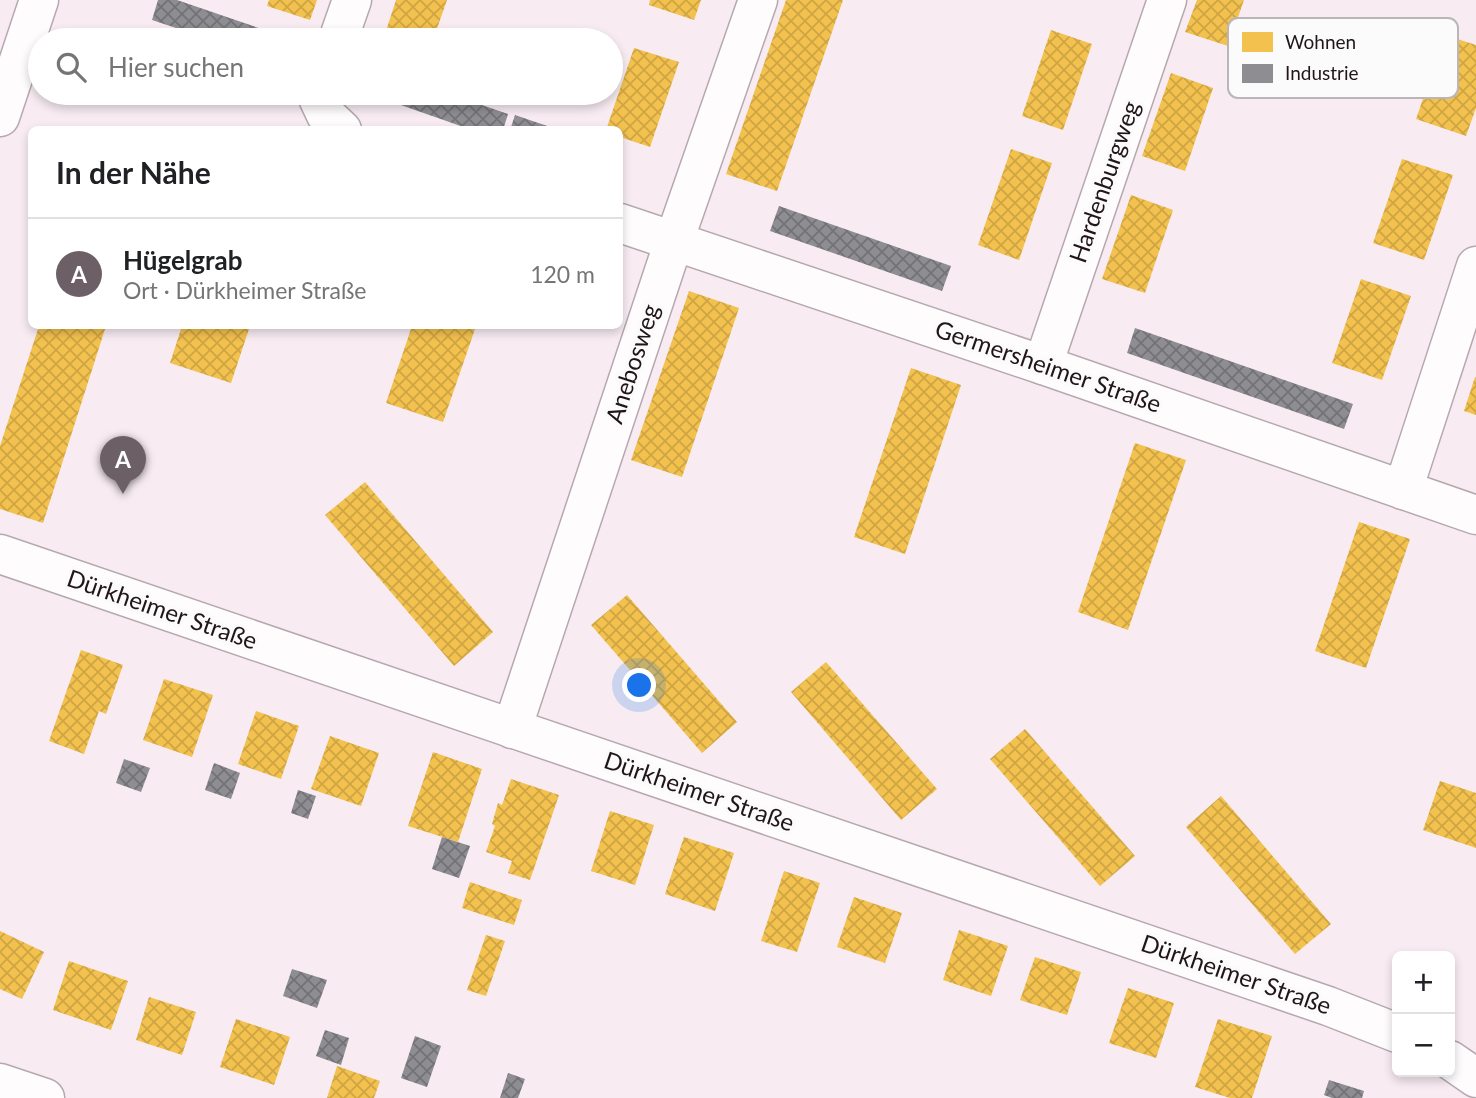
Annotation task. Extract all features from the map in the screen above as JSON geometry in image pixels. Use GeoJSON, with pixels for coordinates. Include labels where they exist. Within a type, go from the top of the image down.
{"type":"FeatureCollection","features":[{"type":"Feature","properties":{"kind":"street"},"geometry":{"type":"LineString","coordinates":[[30,28],[39,0]]}},
{"type":"Feature","properties":{"kind":"street"},"geometry":{"type":"LineString","coordinates":[[342,28],[352,0]]}},
{"type":"Feature","properties":{"kind":"street","name":"Anebosweg"},"geometry":{"type":"LineString","coordinates":[[512,729],[674,241],[758,0]]}},
{"type":"Feature","properties":{"kind":"street","name":"Hardenburgweg"},"geometry":{"type":"LineString","coordinates":[[1043,365],[1167,0]]}},
{"type":"Feature","properties":{"kind":"street"},"geometry":{"type":"LineString","coordinates":[[0,117],[28,33]]}},
{"type":"Feature","properties":{"kind":"street"},"geometry":{"type":"LineString","coordinates":[[323,105],[327,115],[338,126]]}},
{"type":"Feature","properties":{"kind":"street","name":"Germersheimer Straße"},"geometry":{"type":"LineString","coordinates":[[623,224],[1043,365],[1476,515]]}},
{"type":"Feature","properties":{"kind":"street"},"geometry":{"type":"LineString","coordinates":[[1402,490],[1476,266]]}},
{"type":"Feature","properties":{"kind":"street","name":"Dürkheimer Straße"},"geometry":{"type":"LineString","coordinates":[[0,555],[1302,997],[1392,1031]]}},
{"type":"Feature","properties":{"kind":"street"},"geometry":{"type":"LineString","coordinates":[[1455,1063],[1476,1078]]}},
{"type":"Feature","properties":{"kind":"street"},"geometry":{"type":"LineString","coordinates":[[0,1083],[45,1098]]}},
{"type":"Feature","properties":{"kind":"building: Wohnen"},"geometry":{"type":"Polygon","coordinates":[[[269,0],[317,0],[310,20],[267,6],[269,0]]]}},
{"type":"Feature","properties":{"kind":"building: Wohnen"},"geometry":{"type":"Polygon","coordinates":[[[396,0],[447,0],[437,28],[387,28],[396,0]]]}},
{"type":"Feature","properties":{"kind":"building: Wohnen"},"geometry":{"type":"Polygon","coordinates":[[[650,0],[701,0],[694,20],[649,5],[650,0]]]}},
{"type":"Feature","properties":{"kind":"building: Wohnen"},"geometry":{"type":"Polygon","coordinates":[[[786,0],[843,0],[777,191],[726,174],[786,0]]]}},
{"type":"Feature","properties":{"kind":"building: Wohnen"},"geometry":{"type":"Polygon","coordinates":[[[1197,0],[1244,0],[1238,18],[1228,18],[1228,46],[1185,32],[1197,0]]]}},
{"type":"Feature","properties":{"kind":"building: Wohnen"},"geometry":{"type":"Polygon","coordinates":[[[1051,30],[1092,44],[1063,130],[1022,116],[1051,30]]]}},
{"type":"Feature","properties":{"kind":"building: Wohnen"},"geometry":{"type":"Polygon","coordinates":[[[1458,39],[1476,45],[1476,108],[1466,136],[1416,119],[1423,98],[1458,98],[1458,39]]]}},
{"type":"Feature","properties":{"kind":"building: Wohnen"},"geometry":{"type":"Polygon","coordinates":[[[634,48],[679,62],[650,147],[623,138],[623,126],[607,126],[615,105],[623,105],[623,80],[634,48]]]}},
{"type":"Feature","properties":{"kind":"building: Wohnen"},"geometry":{"type":"Polygon","coordinates":[[[1171,73],[1213,88],[1185,171],[1142,156],[1171,73]]]}},
{"type":"Feature","properties":{"kind":"building: Wohnen"},"geometry":{"type":"Polygon","coordinates":[[[1011,149],[1052,163],[1019,260],[978,245],[1011,149]]]}},
{"type":"Feature","properties":{"kind":"building: Wohnen"},"geometry":{"type":"Polygon","coordinates":[[[1402,159],[1453,175],[1424,260],[1373,243],[1402,159]]]}},
{"type":"Feature","properties":{"kind":"building: Wohnen"},"geometry":{"type":"Polygon","coordinates":[[[1131,195],[1173,210],[1145,293],[1102,279],[1131,195]]]}},
{"type":"Feature","properties":{"kind":"building: Wohnen"},"geometry":{"type":"Polygon","coordinates":[[[1361,279],[1411,296],[1382,380],[1332,363],[1361,279]]]}},
{"type":"Feature","properties":{"kind":"building: Wohnen"},"geometry":{"type":"Polygon","coordinates":[[[689,291],[739,308],[682,477],[631,460],[689,291]]]}},
{"type":"Feature","properties":{"kind":"building: Wohnen"},"geometry":{"type":"Polygon","coordinates":[[[38,329],[105,329],[43,523],[0,509],[0,446],[38,329]]]}},
{"type":"Feature","properties":{"kind":"building: Wohnen"},"geometry":{"type":"Polygon","coordinates":[[[181,329],[249,329],[231,383],[170,363],[181,329]]]}},
{"type":"Feature","properties":{"kind":"building: Wohnen"},"geometry":{"type":"Polygon","coordinates":[[[411,329],[475,329],[443,422],[386,403],[411,329]]]}},
{"type":"Feature","properties":{"kind":"building: Wohnen"},"geometry":{"type":"Polygon","coordinates":[[[911,368],[961,385],[905,554],[854,537],[911,368]]]}},
{"type":"Feature","properties":{"kind":"building: Wohnen"},"geometry":{"type":"Polygon","coordinates":[[[1476,377],[1476,415],[1464,411],[1476,377]]]}},
{"type":"Feature","properties":{"kind":"building: Wohnen"},"geometry":{"type":"Polygon","coordinates":[[[1135,443],[1186,460],[1128,630],[1078,612],[1135,443]]]}},
{"type":"Feature","properties":{"kind":"building: Wohnen"},"geometry":{"type":"Polygon","coordinates":[[[365,482],[493,632],[454,666],[325,515],[365,482]]]}},
{"type":"Feature","properties":{"kind":"building: Wohnen"},"geometry":{"type":"Polygon","coordinates":[[[1359,522],[1410,539],[1366,668],[1315,651],[1359,522]]]}},
{"type":"Feature","properties":{"kind":"building: Wohnen"},"geometry":{"type":"Polygon","coordinates":[[[627,595],[737,722],[702,753],[591,625],[627,595]]]}},
{"type":"Feature","properties":{"kind":"building: Wohnen"},"geometry":{"type":"Polygon","coordinates":[[[81,650],[123,665],[106,714],[99,711],[84,754],[49,741],[81,650]]]}},
{"type":"Feature","properties":{"kind":"building: Wohnen"},"geometry":{"type":"Polygon","coordinates":[[[826,662],[937,789],[901,820],[791,692],[826,662]]]}},
{"type":"Feature","properties":{"kind":"building: Wohnen"},"geometry":{"type":"Polygon","coordinates":[[[164,679],[213,695],[192,757],[143,740],[164,679]]]}},
{"type":"Feature","properties":{"kind":"building: Wohnen"},"geometry":{"type":"Polygon","coordinates":[[[256,711],[299,726],[281,779],[238,764],[256,711]]]}},
{"type":"Feature","properties":{"kind":"building: Wohnen"},"geometry":{"type":"Polygon","coordinates":[[[1025,729],[1135,856],[1100,886],[990,759],[1025,729]]]}},
{"type":"Feature","properties":{"kind":"building: Wohnen"},"geometry":{"type":"Polygon","coordinates":[[[330,736],[379,753],[361,806],[311,789],[330,736]]]}},
{"type":"Feature","properties":{"kind":"building: Wohnen"},"geometry":{"type":"Polygon","coordinates":[[[433,752],[482,769],[458,842],[408,826],[433,752]]]}},
{"type":"Feature","properties":{"kind":"building: Wohnen"},"geometry":{"type":"Polygon","coordinates":[[[511,779],[559,795],[530,880],[508,873],[512,861],[486,852],[495,826],[492,824],[498,803],[502,805],[511,779]]]}},
{"type":"Feature","properties":{"kind":"building: Wohnen"},"geometry":{"type":"Polygon","coordinates":[[[1440,781],[1476,793],[1476,848],[1423,830],[1440,781]]]}},
{"type":"Feature","properties":{"kind":"building: Wohnen"},"geometry":{"type":"Polygon","coordinates":[[[1221,796],[1331,924],[1295,954],[1186,827],[1221,796]]]}},
{"type":"Feature","properties":{"kind":"building: Wohnen"},"geometry":{"type":"Polygon","coordinates":[[[610,811],[654,825],[635,885],[591,871],[610,811]]]}},
{"type":"Feature","properties":{"kind":"building: Wohnen"},"geometry":{"type":"Polygon","coordinates":[[[684,837],[734,853],[715,911],[665,894],[684,837]]]}},
{"type":"Feature","properties":{"kind":"building: Wohnen"},"geometry":{"type":"Polygon","coordinates":[[[784,871],[820,883],[797,952],[761,941],[784,871]]]}},
{"type":"Feature","properties":{"kind":"building: Wohnen"},"geometry":{"type":"Polygon","coordinates":[[[470,882],[522,900],[514,925],[462,908],[470,882]]]}},
{"type":"Feature","properties":{"kind":"building: Wohnen"},"geometry":{"type":"Polygon","coordinates":[[[854,897],[902,913],[885,963],[837,947],[854,897]]]}},
{"type":"Feature","properties":{"kind":"building: Wohnen"},"geometry":{"type":"Polygon","coordinates":[[[959,930],[1008,946],[991,996],[943,980],[959,930]]]}},
{"type":"Feature","properties":{"kind":"building: Wohnen"},"geometry":{"type":"Polygon","coordinates":[[[0,931],[44,952],[22,999],[0,989],[0,931]]]}},
{"type":"Feature","properties":{"kind":"building: Wohnen"},"geometry":{"type":"Polygon","coordinates":[[[486,935],[505,941],[486,996],[467,990],[486,935]]]}},
{"type":"Feature","properties":{"kind":"building: Wohnen"},"geometry":{"type":"Polygon","coordinates":[[[1035,957],[1081,972],[1067,1015],[1020,1000],[1035,957]]]}},
{"type":"Feature","properties":{"kind":"building: Wohnen"},"geometry":{"type":"Polygon","coordinates":[[[69,961],[128,981],[111,1030],[53,1010],[69,961]]]}},
{"type":"Feature","properties":{"kind":"building: Wohnen"},"geometry":{"type":"Polygon","coordinates":[[[1128,988],[1174,1003],[1156,1058],[1109,1043],[1128,988]]]}},
{"type":"Feature","properties":{"kind":"building: Wohnen"},"geometry":{"type":"Polygon","coordinates":[[[149,997],[196,1012],[182,1055],[136,1040],[149,997]]]}},
{"type":"Feature","properties":{"kind":"building: Wohnen"},"geometry":{"type":"Polygon","coordinates":[[[236,1019],[290,1037],[274,1085],[220,1067],[236,1019]]]}},
{"type":"Feature","properties":{"kind":"building: Wohnen"},"geometry":{"type":"Polygon","coordinates":[[[1218,1019],[1272,1036],[1252,1098],[1230,1098],[1195,1087],[1218,1019]]]}},
{"type":"Feature","properties":{"kind":"building: Wohnen"},"geometry":{"type":"Polygon","coordinates":[[[337,1066],[380,1081],[374,1098],[327,1098],[337,1066]]]}},
{"type":"Feature","properties":{"kind":"building: Industrie"},"geometry":{"type":"Polygon","coordinates":[[[158,0],[177,0],[259,28],[176,28],[152,20],[158,0]]]}},
{"type":"Feature","properties":{"kind":"building: Industrie"},"geometry":{"type":"Polygon","coordinates":[[[401,105],[482,105],[508,114],[504,126],[461,126],[401,105]]]}},
{"type":"Feature","properties":{"kind":"building: Industrie"},"geometry":{"type":"Polygon","coordinates":[[[515,115],[547,126],[511,126],[515,115]]]}},
{"type":"Feature","properties":{"kind":"building: Industrie"},"geometry":{"type":"Polygon","coordinates":[[[779,206],[951,266],[942,291],[770,231],[779,206]]]}},
{"type":"Feature","properties":{"kind":"building: Industrie"},"geometry":{"type":"Polygon","coordinates":[[[1135,328],[1353,404],[1344,429],[1127,353],[1135,328]]]}},
{"type":"Feature","properties":{"kind":"building: Industrie"},"geometry":{"type":"Polygon","coordinates":[[[124,759],[150,768],[141,792],[116,783],[124,759]]]}},
{"type":"Feature","properties":{"kind":"building: Industrie"},"geometry":{"type":"Polygon","coordinates":[[[214,763],[240,773],[231,799],[205,790],[214,763]]]}},
{"type":"Feature","properties":{"kind":"building: Industrie"},"geometry":{"type":"Polygon","coordinates":[[[298,790],[316,796],[308,819],[291,813],[298,790]]]}},
{"type":"Feature","properties":{"kind":"building: Industrie"},"geometry":{"type":"Polygon","coordinates":[[[442,837],[470,846],[459,878],[432,869],[442,837]]]}},
{"type":"Feature","properties":{"kind":"building: Industrie"},"geometry":{"type":"Polygon","coordinates":[[[292,969],[327,980],[317,1008],[283,996],[292,969]]]}},
{"type":"Feature","properties":{"kind":"building: Industrie"},"geometry":{"type":"Polygon","coordinates":[[[325,1030],[349,1038],[341,1065],[316,1056],[325,1030]]]}},
{"type":"Feature","properties":{"kind":"building: Industrie"},"geometry":{"type":"Polygon","coordinates":[[[415,1036],[441,1046],[427,1087],[401,1078],[415,1036]]]}},
{"type":"Feature","properties":{"kind":"building: Industrie"},"geometry":{"type":"Polygon","coordinates":[[[508,1073],[525,1079],[518,1098],[500,1098],[508,1073]]]}},
{"type":"Feature","properties":{"kind":"building: Industrie"},"geometry":{"type":"Polygon","coordinates":[[[1329,1080],[1364,1091],[1362,1098],[1332,1098],[1324,1095],[1329,1080]]]}},
{"type":"Feature","properties":{"kind":"place","name":"Hügelgrab"},"geometry":{"type":"Point","coordinates":[123,494]}}]}
